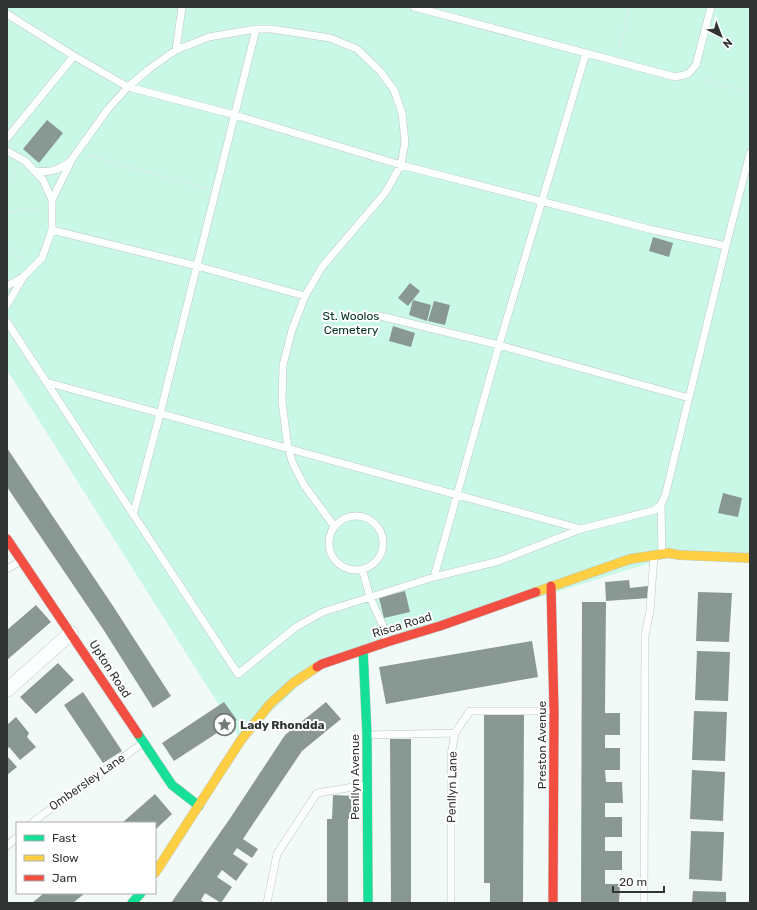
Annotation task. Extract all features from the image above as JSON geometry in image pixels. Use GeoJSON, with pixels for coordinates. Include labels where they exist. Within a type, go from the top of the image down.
{"type":"FeatureCollection","features":[{"type":"Feature","properties":{"kind":"street","name":"Upton Road"},"geometry":{"type":"LineString","coordinates":[[7,539],[72,632],[172,785],[199,806]]}},
{"type":"Feature","properties":{"kind":"street","name":"Risca Road"},"geometry":{"type":"LineString","coordinates":[[156,871],[240,740],[270,704],[293,683],[322,664],[440,626],[630,559],[670,553],[679,555],[750,558]]}},
{"type":"Feature","properties":{"kind":"street","name":"Preston Avenue"},"geometry":{"type":"LineString","coordinates":[[551,586],[554,711],[552,903]]}},
{"type":"Feature","properties":{"kind":"street"},"geometry":{"type":"LineString","coordinates":[[7,690],[72,632]]}},
{"type":"Feature","properties":{"kind":"street","name":"Penllyn Avenue"},"geometry":{"type":"LineString","coordinates":[[363,650],[367,735],[368,903]]}},
{"type":"Feature","properties":{"kind":"street"},"geometry":{"type":"LineString","coordinates":[[132,903],[140,894]]}},
{"type":"Feature","properties":{"kind":"lane"},"geometry":{"type":"LineString","coordinates":[[176,50],[182,7]]}},
{"type":"Feature","properties":{"kind":"lane"},"geometry":{"type":"LineString","coordinates":[[414,7],[675,77],[688,74],[696,65],[711,7]]}},
{"type":"Feature","properties":{"kind":"lane"},"geometry":{"type":"LineString","coordinates":[[7,14],[74,56],[128,87],[235,115],[401,165],[649,229],[726,246]]}},
{"type":"Feature","properties":{"kind":"lane"},"geometry":{"type":"LineString","coordinates":[[133,515],[160,414],[256,29]]}},
{"type":"Feature","properties":{"kind":"lane"},"geometry":{"type":"LineString","coordinates":[[52,203],[75,156],[108,109],[128,87],[149,69],[176,50],[209,37],[256,29],[272,29],[330,38],[357,50],[380,70],[394,90],[402,113],[405,142],[401,165],[385,193],[322,267],[305,296],[292,330],[283,365],[282,402],[288,448],[293,464],[304,485],[334,526]]}},
{"type":"Feature","properties":{"kind":"lane"},"geometry":{"type":"LineString","coordinates":[[434,577],[499,345],[586,53]]}},
{"type":"Feature","properties":{"kind":"lane"},"geometry":{"type":"LineString","coordinates":[[7,138],[74,56]]}},
{"type":"Feature","properties":{"kind":"lane"},"geometry":{"type":"LineString","coordinates":[[7,151],[26,161],[43,180],[52,203],[52,230],[42,258],[23,277],[7,305]]}},
{"type":"Feature","properties":{"kind":"lane"},"geometry":{"type":"LineString","coordinates":[[7,322],[238,674],[296,627],[323,612],[434,577],[499,561],[581,529],[655,510],[661,504],[665,496],[750,152]]}},
{"type":"Feature","properties":{"kind":"lane"},"geometry":{"type":"LineString","coordinates":[[35,171],[47,172],[60,168],[75,156]]}},
{"type":"Feature","properties":{"kind":"lane"},"geometry":{"type":"LineString","coordinates":[[52,230],[197,266],[305,296]]}},
{"type":"Feature","properties":{"kind":"lane"},"geometry":{"type":"LineString","coordinates":[[7,286],[23,277]]}},
{"type":"Feature","properties":{"kind":"lane"},"geometry":{"type":"LineString","coordinates":[[380,316],[499,345],[689,398]]}},
{"type":"Feature","properties":{"kind":"lane"},"geometry":{"type":"LineString","coordinates":[[46,382],[581,529]]}},
{"type":"Feature","properties":{"kind":"lane"},"geometry":{"type":"LineString","coordinates":[[644,903],[645,636],[658,555],[661,504]]}},
{"type":"Feature","properties":{"kind":"lane"},"geometry":{"type":"LineString","coordinates":[[357,515],[366,517],[374,522],[380,530],[383,541],[382,550],[378,559],[371,565],[362,569],[354,570],[345,568],[337,563],[331,555],[328,544],[334,526],[339,521],[347,517],[357,515]]}},
{"type":"Feature","properties":{"kind":"lane"},"geometry":{"type":"LineString","coordinates":[[7,569],[22,561]]}},
{"type":"Feature","properties":{"kind":"lane"},"geometry":{"type":"LineString","coordinates":[[362,569],[370,597],[383,626],[387,642]]}},
{"type":"Feature","properties":{"kind":"lane","name":"Penllyn Lane"},"geometry":{"type":"LineString","coordinates":[[451,903],[451,755],[455,733],[470,711],[554,711]]}},
{"type":"Feature","properties":{"kind":"lane"},"geometry":{"type":"LineString","coordinates":[[367,735],[455,733]]}},
{"type":"Feature","properties":{"kind":"lane","name":"Ombersley Lane"},"geometry":{"type":"LineString","coordinates":[[33,822],[144,743]]}},
{"type":"Feature","properties":{"kind":"lane"},"geometry":{"type":"LineString","coordinates":[[267,903],[277,854],[317,793],[367,785]]}},
{"type":"Feature","properties":{"kind":"lane"},"geometry":{"type":"LineString","coordinates":[[7,846],[16,838]]}},
{"type":"Feature","properties":{"kind":"path"},"geometry":{"type":"LineString","coordinates":[[616,62],[630,7]]}},
{"type":"Feature","properties":{"kind":"path"},"geometry":{"type":"LineString","coordinates":[[688,74],[750,93]]}},
{"type":"Feature","properties":{"kind":"path"},"geometry":{"type":"LineString","coordinates":[[75,156],[216,190]]}},
{"type":"Feature","properties":{"kind":"path"},"geometry":{"type":"LineString","coordinates":[[7,212],[52,203]]}},
{"type":"Feature","properties":{"kind":"path"},"geometry":{"type":"LineString","coordinates":[[7,246],[32,268]]}},
{"type":"Feature","properties":{"kind":"green space","name":"St. Woolos Cemetery"},"geometry":{"type":"Polygon","coordinates":[[[7,7],[750,7],[750,558],[676,555],[322,664],[241,740],[7,370],[7,7]]]}},
{"type":"Feature","properties":{"kind":"building"},"geometry":{"type":"Polygon","coordinates":[[[47,120],[63,133],[39,163],[23,149],[47,120]]]}},
{"type":"Feature","properties":{"kind":"building"},"geometry":{"type":"Polygon","coordinates":[[[653,237],[673,243],[669,257],[649,251],[653,237]]]}},
{"type":"Feature","properties":{"kind":"building"},"geometry":{"type":"Polygon","coordinates":[[[410,283],[420,291],[408,306],[398,298],[410,283]]]}},
{"type":"Feature","properties":{"kind":"building"},"geometry":{"type":"Polygon","coordinates":[[[413,300],[431,305],[427,321],[409,315],[413,300]]]}},
{"type":"Feature","properties":{"kind":"building"},"geometry":{"type":"Polygon","coordinates":[[[434,301],[450,305],[445,325],[428,321],[434,301]]]}},
{"type":"Feature","properties":{"kind":"building"},"geometry":{"type":"Polygon","coordinates":[[[393,326],[415,333],[411,347],[389,341],[393,326]]]}},
{"type":"Feature","properties":{"kind":"building"},"geometry":{"type":"Polygon","coordinates":[[[7,448],[113,606],[171,696],[153,708],[103,629],[7,487],[7,448]]]}},
{"type":"Feature","properties":{"kind":"building"},"geometry":{"type":"Polygon","coordinates":[[[723,493],[742,498],[738,517],[718,513],[723,493]]]}},
{"type":"Feature","properties":{"kind":"building"},"geometry":{"type":"Polygon","coordinates":[[[629,580],[630,588],[648,586],[649,598],[606,601],[605,582],[629,580]]]}},
{"type":"Feature","properties":{"kind":"building"},"geometry":{"type":"Polygon","coordinates":[[[405,591],[410,612],[384,618],[379,598],[405,591]]]}},
{"type":"Feature","properties":{"kind":"building"},"geometry":{"type":"Polygon","coordinates":[[[698,592],[732,593],[729,642],[696,641],[698,592]]]}},
{"type":"Feature","properties":{"kind":"building"},"geometry":{"type":"Polygon","coordinates":[[[582,602],[606,602],[605,713],[620,713],[620,735],[605,735],[605,748],[620,748],[620,770],[605,770],[606,782],[622,782],[623,803],[605,803],[605,817],[622,817],[622,837],[605,837],[605,851],[622,851],[622,870],[605,870],[605,884],[620,884],[619,903],[581,903],[582,602]]]}},
{"type":"Feature","properties":{"kind":"building"},"geometry":{"type":"Polygon","coordinates":[[[36,605],[51,622],[7,660],[7,630],[36,605]]]}},
{"type":"Feature","properties":{"kind":"building"},"geometry":{"type":"Polygon","coordinates":[[[532,641],[538,677],[386,704],[379,667],[532,641]]]}},
{"type":"Feature","properties":{"kind":"building"},"geometry":{"type":"Polygon","coordinates":[[[697,651],[730,652],[728,701],[695,700],[697,651]]]}},
{"type":"Feature","properties":{"kind":"building"},"geometry":{"type":"Polygon","coordinates":[[[58,663],[74,680],[36,714],[20,697],[58,663]]]}},
{"type":"Feature","properties":{"kind":"building"},"geometry":{"type":"Polygon","coordinates":[[[83,692],[122,751],[103,763],[64,705],[83,692]]]}},
{"type":"Feature","properties":{"kind":"building"},"geometry":{"type":"Polygon","coordinates":[[[224,702],[237,720],[174,761],[162,743],[224,702]]]}},
{"type":"Feature","properties":{"kind":"building"},"geometry":{"type":"Polygon","coordinates":[[[326,702],[341,719],[302,751],[243,839],[258,849],[252,858],[237,848],[233,854],[248,864],[236,881],[222,870],[217,877],[232,887],[221,903],[205,893],[201,900],[205,903],[171,903],[231,817],[285,735],[326,702]]]}},
{"type":"Feature","properties":{"kind":"building"},"geometry":{"type":"Polygon","coordinates":[[[694,711],[727,712],[725,761],[692,760],[694,711]]]}},
{"type":"Feature","properties":{"kind":"building"},"geometry":{"type":"Polygon","coordinates":[[[484,715],[524,715],[523,903],[490,903],[490,883],[484,883],[484,715]]]}},
{"type":"Feature","properties":{"kind":"building"},"geometry":{"type":"Polygon","coordinates":[[[16,717],[29,733],[27,737],[36,747],[20,760],[9,747],[7,749],[7,725],[16,717]]]}},
{"type":"Feature","properties":{"kind":"building"},"geometry":{"type":"Polygon","coordinates":[[[390,739],[411,739],[411,903],[391,903],[390,739]]]}},
{"type":"Feature","properties":{"kind":"building"},"geometry":{"type":"Polygon","coordinates":[[[7,756],[17,767],[7,775],[7,756]]]}},
{"type":"Feature","properties":{"kind":"building"},"geometry":{"type":"Polygon","coordinates":[[[692,770],[725,772],[723,821],[690,819],[692,770]]]}},
{"type":"Feature","properties":{"kind":"building"},"geometry":{"type":"Polygon","coordinates":[[[155,794],[172,814],[156,829],[156,822],[123,822],[155,794]]]}},
{"type":"Feature","properties":{"kind":"building"},"geometry":{"type":"Polygon","coordinates":[[[333,795],[355,796],[355,819],[348,819],[348,903],[327,903],[327,819],[332,819],[333,795]]]}},
{"type":"Feature","properties":{"kind":"building"},"geometry":{"type":"Polygon","coordinates":[[[691,831],[724,832],[722,881],[689,879],[691,831]]]}},
{"type":"Feature","properties":{"kind":"building"},"geometry":{"type":"Polygon","coordinates":[[[693,891],[726,892],[726,903],[692,903],[693,891]]]}},
{"type":"Feature","properties":{"kind":"building"},"geometry":{"type":"Polygon","coordinates":[[[43,894],[84,894],[73,903],[32,903],[43,894]]]}},
{"type":"Feature","properties":{"kind":"traffic: fast"},"geometry":{"type":"LineString","coordinates":[[363,650],[367,735],[368,903]]}},
{"type":"Feature","properties":{"kind":"traffic: fast"},"geometry":{"type":"LineString","coordinates":[[138,734],[172,785],[199,806]]}},
{"type":"Feature","properties":{"kind":"traffic: fast"},"geometry":{"type":"LineString","coordinates":[[132,903],[140,894]]}},
{"type":"Feature","properties":{"kind":"traffic: slow"},"geometry":{"type":"LineString","coordinates":[[536,592],[630,559],[669,553],[679,555],[750,558]]}},
{"type":"Feature","properties":{"kind":"traffic: slow"},"geometry":{"type":"LineString","coordinates":[[156,871],[241,740],[270,704],[293,683],[317,667]]}},
{"type":"Feature","properties":{"kind":"traffic: jam"},"geometry":{"type":"LineString","coordinates":[[7,539],[138,734]]}},
{"type":"Feature","properties":{"kind":"traffic: jam"},"geometry":{"type":"LineString","coordinates":[[551,586],[554,711],[553,903]]}},
{"type":"Feature","properties":{"kind":"traffic: jam"},"geometry":{"type":"LineString","coordinates":[[317,667],[322,664],[440,626],[536,592]]}},
{"type":"Feature","properties":{"kind":"place","name":"Lady Rhondda"},"geometry":{"type":"Point","coordinates":[225,725]}}]}
